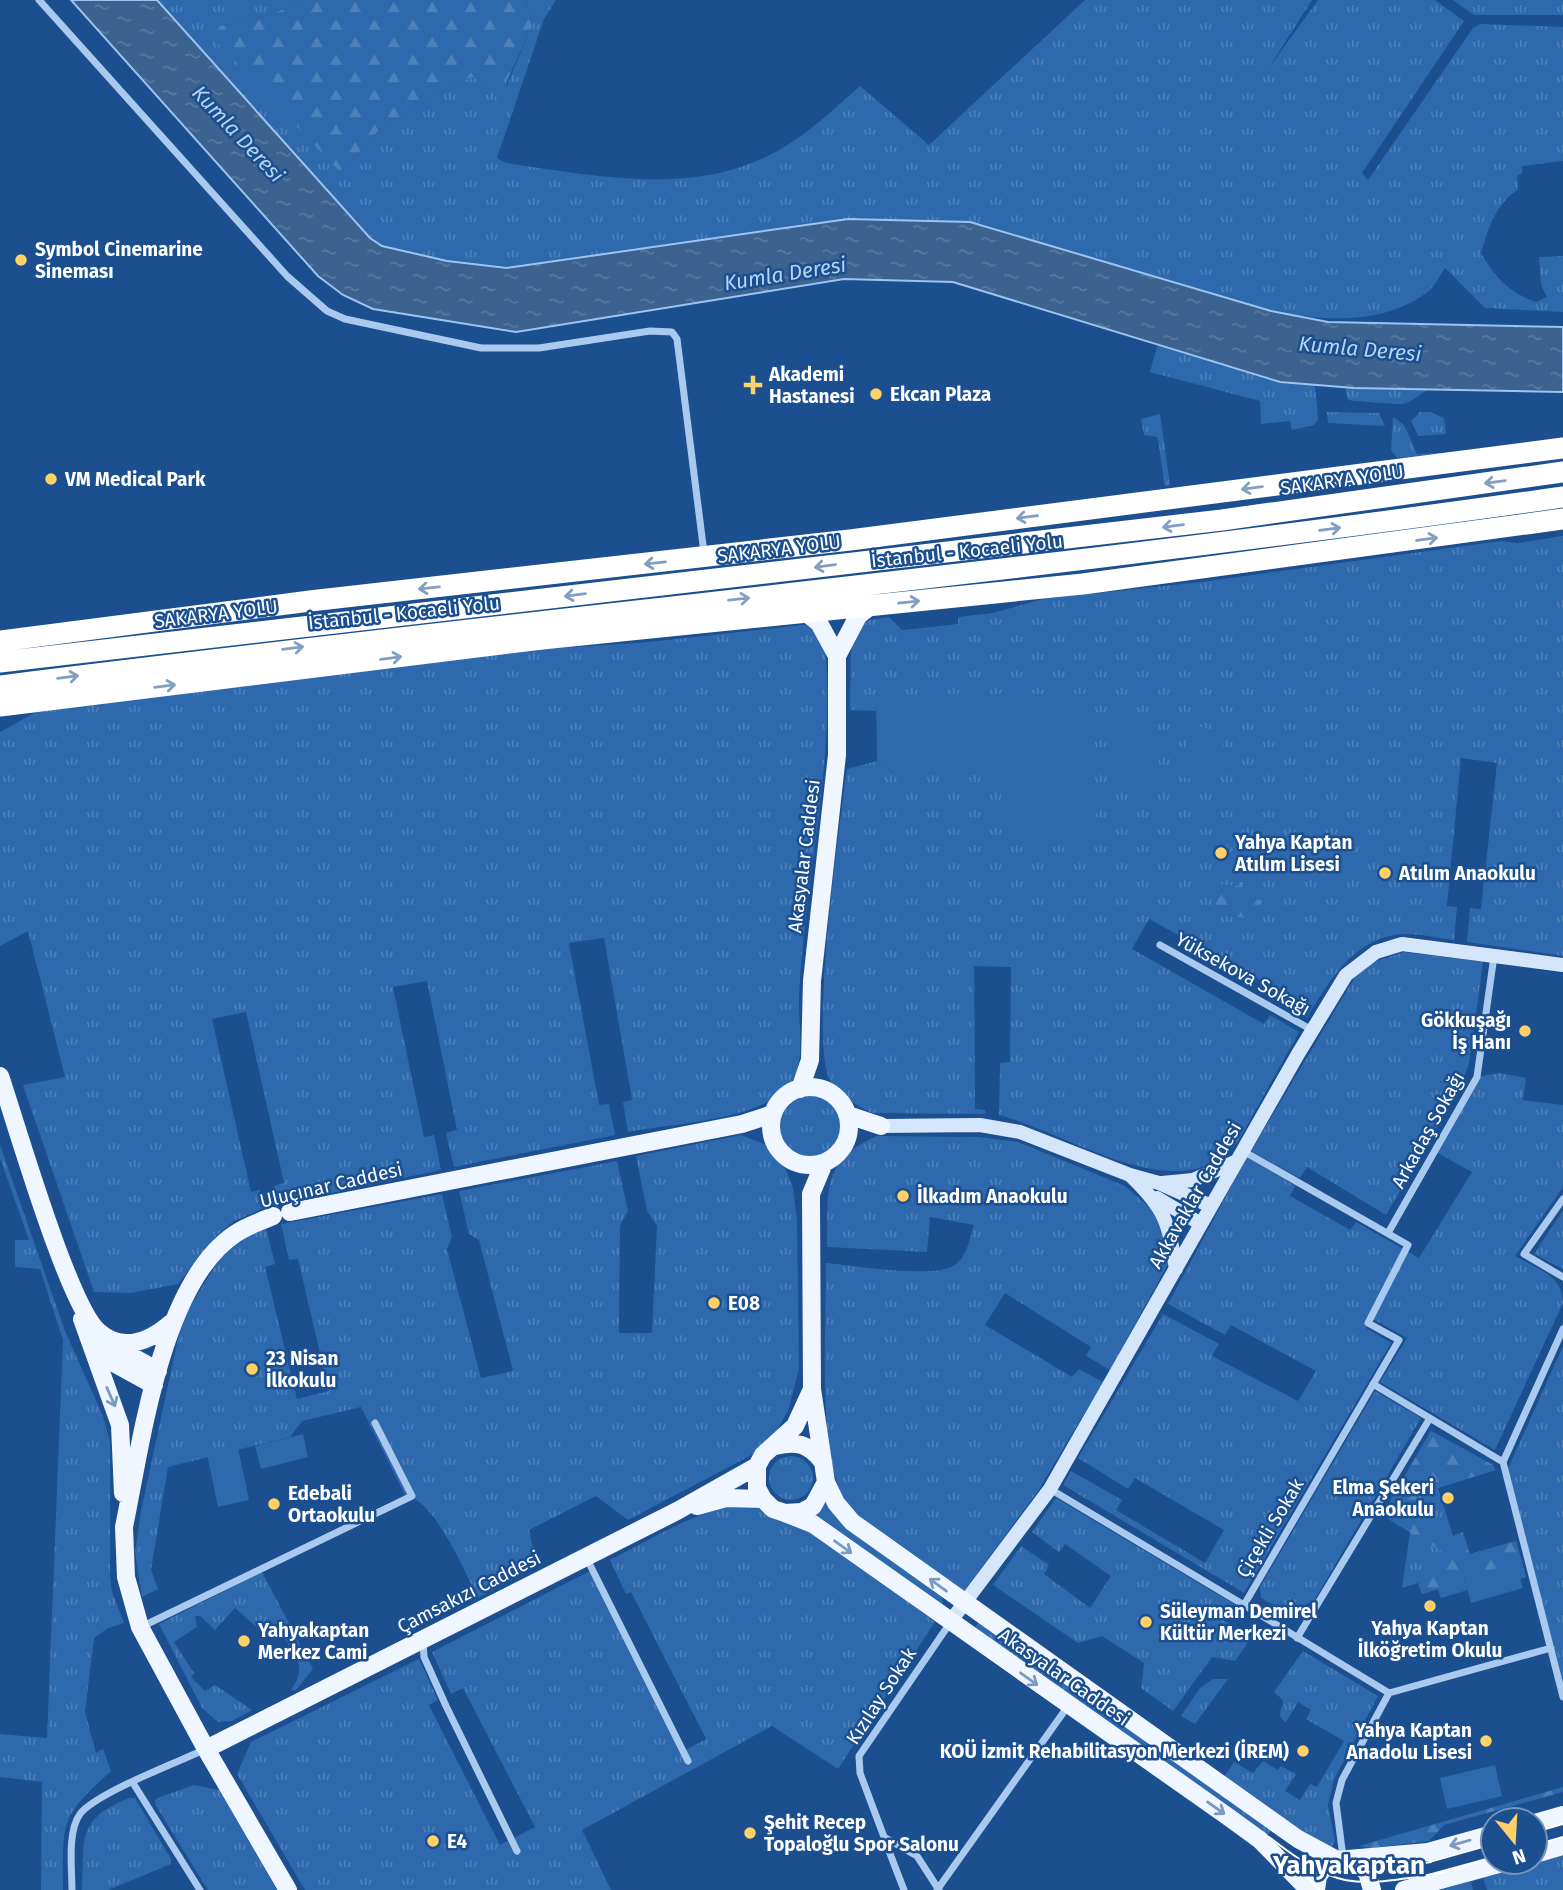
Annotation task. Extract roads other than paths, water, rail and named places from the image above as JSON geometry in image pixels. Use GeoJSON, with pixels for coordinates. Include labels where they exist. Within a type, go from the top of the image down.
{"type":"FeatureCollection","features":[{"type":"Feature","properties":{"kind":"highway"},"geometry":{"type":"LineString","coordinates":[[0,640],[310,601],[705,557],[1554,450]]}},
{"type":"Feature","properties":{"kind":"highway"},"geometry":{"type":"LineString","coordinates":[[1335,504],[1554,450]]}},
{"type":"Feature","properties":{"kind":"highway","name":"SAKARYA YOLU"},"geometry":{"type":"LineString","coordinates":[[0,662],[1222,520],[1563,472]]}},
{"type":"Feature","properties":{"kind":"highway","name":"İstanbul - Kocaeli Yolu"},"geometry":{"type":"LineString","coordinates":[[0,685],[300,648],[976,573],[1563,497]]}},
{"type":"Feature","properties":{"kind":"highway"},"geometry":{"type":"LineString","coordinates":[[0,706],[542,639],[1083,584],[1563,519]]}},
{"type":"Feature","properties":{"kind":"highway"},"geometry":{"type":"LineString","coordinates":[[976,573],[1234,564]]}},
{"type":"Feature","properties":{"kind":"main road"},"geometry":{"type":"LineString","coordinates":[[837,656],[858,616],[872,605]]}},
{"type":"Feature","properties":{"kind":"main road"},"geometry":{"type":"LineString","coordinates":[[805,612],[819,623],[837,656]]}},
{"type":"Feature","properties":{"kind":"main road","name":"Akasyalar Caddesi"},"geometry":{"type":"LineString","coordinates":[[810,1060],[812,981],[837,755],[837,656]]}},
{"type":"Feature","properties":{"kind":"main road"},"geometry":{"type":"LineString","coordinates":[[810,1060],[824,1089],[840,1100],[848,1115],[849,1136],[841,1150],[824,1163],[811,1194],[812,1389],[826,1482],[819,1500],[813,1506],[802,1512],[785,1513],[762,1499],[757,1488],[757,1466],[764,1455],[795,1426],[812,1389]]}},
{"type":"Feature","properties":{"kind":"main road"},"geometry":{"type":"LineString","coordinates":[[800,1090],[810,1060]]}},
{"type":"Feature","properties":{"kind":"main road"},"geometry":{"type":"LineString","coordinates":[[0,1076],[120,1424],[124,1527]]}},
{"type":"Feature","properties":{"kind":"main road"},"geometry":{"type":"LineString","coordinates":[[811,1194],[797,1163],[780,1152],[771,1134],[773,1114],[787,1095],[800,1090],[824,1089]]}},
{"type":"Feature","properties":{"kind":"main road","name":"Uluçınar Caddesi"},"geometry":{"type":"LineString","coordinates":[[288,1890],[192,1725],[140,1627],[126,1577],[124,1527],[156,1378],[171,1323],[200,1273],[225,1242],[244,1228],[282,1214],[742,1124],[773,1114]]}},
{"type":"Feature","properties":{"kind":"main road"},"geometry":{"type":"LineString","coordinates":[[848,1115],[881,1126]]}},
{"type":"Feature","properties":{"kind":"main road"},"geometry":{"type":"LineString","coordinates":[[742,1124],[771,1134]]}},
{"type":"Feature","properties":{"kind":"main road"},"geometry":{"type":"LineString","coordinates":[[849,1136],[881,1126]]}},
{"type":"Feature","properties":{"kind":"main road"},"geometry":{"type":"LineString","coordinates":[[797,1163],[824,1163]]}},
{"type":"Feature","properties":{"kind":"main road"},"geometry":{"type":"LineString","coordinates":[[70,1282],[97,1331],[114,1348],[156,1378]]}},
{"type":"Feature","properties":{"kind":"main road"},"geometry":{"type":"LineString","coordinates":[[79,1310],[93,1338],[107,1357],[156,1378]]}},
{"type":"Feature","properties":{"kind":"main road"},"geometry":{"type":"LineString","coordinates":[[97,1331],[112,1340],[127,1344],[157,1336],[171,1323]]}},
{"type":"Feature","properties":{"kind":"main road"},"geometry":{"type":"LineString","coordinates":[[775,1446],[793,1442],[805,1445],[822,1461]]}},
{"type":"Feature","properties":{"kind":"main road","name":"Çamsakızı Caddesi"},"geometry":{"type":"LineString","coordinates":[[206,1749],[677,1511],[757,1466]]}},
{"type":"Feature","properties":{"kind":"main road","name":"Akasyalar Caddesi"},"geometry":{"type":"LineString","coordinates":[[826,1482],[840,1510],[852,1522],[1298,1839],[1343,1860]]}},
{"type":"Feature","properties":{"kind":"main road","name":"Çamsakızı Caddesi"},"geometry":{"type":"LineString","coordinates":[[677,1511],[726,1498],[762,1499]]}},
{"type":"Feature","properties":{"kind":"main road","name":"Akasyalar Caddesi"},"geometry":{"type":"LineString","coordinates":[[785,1513],[813,1524],[1260,1840],[1309,1890]]}},
{"type":"Feature","properties":{"kind":"main road"},"geometry":{"type":"LineString","coordinates":[[192,1725],[211,1734],[235,1734]]}},
{"type":"Feature","properties":{"kind":"main road"},"geometry":{"type":"LineString","coordinates":[[220,1773],[224,1752],[235,1734]]}},
{"type":"Feature","properties":{"kind":"main road"},"geometry":{"type":"LineString","coordinates":[[1316,1890],[1318,1876],[1324,1868],[1343,1860],[1428,1852],[1479,1838]]}},
{"type":"Feature","properties":{"kind":"main road"},"geometry":{"type":"LineString","coordinates":[[1343,1860],[1367,1872],[1372,1890]]}},
{"type":"Feature","properties":{"kind":"main road"},"geometry":{"type":"LineString","coordinates":[[1404,1890],[1479,1869]]}},
{"type":"Feature","properties":{"kind":"street"},"geometry":{"type":"LineString","coordinates":[[39,0],[289,278],[327,311],[422,337],[512,350],[650,331],[672,332],[677,339],[705,557]]}},
{"type":"Feature","properties":{"kind":"street","name":"Akkavaklar Caddesi"},"geometry":{"type":"LineString","coordinates":[[950,1622],[1050,1489],[1346,975],[1361,961],[1383,948],[1402,944],[1563,965]]}},
{"type":"Feature","properties":{"kind":"street","name":"Yüksekova Sokağı"},"geometry":{"type":"LineString","coordinates":[[1160,945],[1312,1030]]}},
{"type":"Feature","properties":{"kind":"street","name":"Arkadaş Sokağı"},"geometry":{"type":"LineString","coordinates":[[1388,1233],[1477,1077],[1494,956]]}},
{"type":"Feature","properties":{"kind":"street"},"geometry":{"type":"LineString","coordinates":[[881,1126],[992,1126],[1044,1140],[1130,1175],[1155,1189],[1201,1224]]}},
{"type":"Feature","properties":{"kind":"street"},"geometry":{"type":"LineString","coordinates":[[1155,1189],[1193,1181],[1220,1171],[1240,1156],[1388,1233]]}},
{"type":"Feature","properties":{"kind":"street"},"geometry":{"type":"LineString","coordinates":[[1155,1189],[1211,1206]]}},
{"type":"Feature","properties":{"kind":"street"},"geometry":{"type":"LineString","coordinates":[[1155,1189],[1170,1230],[1175,1269]]}},
{"type":"Feature","properties":{"kind":"street"},"geometry":{"type":"LineString","coordinates":[[1563,1199],[1524,1255],[1563,1278]]}},
{"type":"Feature","properties":{"kind":"street","name":"Çiçekli Sokak"},"geometry":{"type":"LineString","coordinates":[[1388,1233],[1408,1245],[1368,1323],[1399,1340],[1244,1605],[1389,1693]]}},
{"type":"Feature","properties":{"kind":"street"},"geometry":{"type":"LineString","coordinates":[[1563,1329],[1503,1462],[1563,1697]]}},
{"type":"Feature","properties":{"kind":"street"},"geometry":{"type":"LineString","coordinates":[[1373,1384],[1503,1462]]}},
{"type":"Feature","properties":{"kind":"street"},"geometry":{"type":"LineString","coordinates":[[1297,1638],[1430,1418]]}},
{"type":"Feature","properties":{"kind":"street"},"geometry":{"type":"LineString","coordinates":[[140,1627],[412,1496],[375,1423]]}},
{"type":"Feature","properties":{"kind":"street"},"geometry":{"type":"LineString","coordinates":[[1050,1489],[1244,1605]]}},
{"type":"Feature","properties":{"kind":"street"},"geometry":{"type":"LineString","coordinates":[[586,1557],[688,1761]]}},
{"type":"Feature","properties":{"kind":"street","name":"Kızılay Sokak"},"geometry":{"type":"LineString","coordinates":[[884,1838],[860,1773],[859,1756],[950,1622]]}},
{"type":"Feature","properties":{"kind":"street"},"geometry":{"type":"LineString","coordinates":[[423,1640],[424,1657],[516,1851]]}},
{"type":"Feature","properties":{"kind":"street"},"geometry":{"type":"LineString","coordinates":[[1343,1860],[1336,1803],[1342,1780],[1389,1693],[1550,1648]]}},
{"type":"Feature","properties":{"kind":"street"},"geometry":{"type":"LineString","coordinates":[[884,1838],[917,1856],[938,1890],[1068,1706]]}},
{"type":"Feature","properties":{"kind":"street"},"geometry":{"type":"LineString","coordinates":[[72,1890],[74,1840],[80,1814],[103,1797],[206,1749]]}},
{"type":"Feature","properties":{"kind":"street"},"geometry":{"type":"LineString","coordinates":[[133,1783],[200,1890]]}},
{"type":"Feature","properties":{"kind":"street"},"geometry":{"type":"LineString","coordinates":[[884,1838],[904,1890]]}},
{"type":"Feature","properties":{"kind":"water","name":"Kumla Deresi"},"geometry":{"type":"Polygon","coordinates":[[[71,0],[157,0],[370,238],[382,246],[447,261],[507,268],[848,219],[970,222],[1271,311],[1328,322],[1563,327],[1563,392],[1354,388],[1280,382],[953,282],[844,279],[516,332],[373,309],[343,295],[318,276],[71,0]]]}},
{"type":"Feature","properties":{"kind":"tram line"},"geometry":{"type":"LineString","coordinates":[[1549,1828],[1563,1824]]}},
{"type":"Feature","properties":{"kind":"tram line"},"geometry":{"type":"LineString","coordinates":[[1269,1837],[1312,1867],[1347,1880],[1384,1881],[1435,1874]]}},
{"type":"Feature","properties":{"kind":"tram line"},"geometry":{"type":"LineString","coordinates":[[1549,1841],[1563,1837]]}},
{"type":"Feature","properties":{"kind":"tram line"},"geometry":{"type":"LineString","coordinates":[[1422,1864],[1479,1848]]}},
{"type":"Feature","properties":{"kind":"tram line"},"geometry":{"type":"LineString","coordinates":[[1334,1871],[1367,1872],[1431,1862]]}},
{"type":"Feature","properties":{"kind":"tram line"},"geometry":{"type":"LineString","coordinates":[[1428,1876],[1479,1862]]}},
{"type":"Feature","properties":{"kind":"tram line"},"geometry":{"type":"LineString","coordinates":[[1296,1864],[1319,1890]]}},
{"type":"Feature","properties":{"kind":"place","name":"Symbol Cinemarine Sineması"},"geometry":{"type":"Point","coordinates":[21,260]}},
{"type":"Feature","properties":{"kind":"place","name":"Akademi Hastanesi"},"geometry":{"type":"Point","coordinates":[753,385]}},
{"type":"Feature","properties":{"kind":"place","name":"Ekcan Plaza"},"geometry":{"type":"Point","coordinates":[876,394]}},
{"type":"Feature","properties":{"kind":"place","name":"VM Medical Park"},"geometry":{"type":"Point","coordinates":[51,479]}},
{"type":"Feature","properties":{"kind":"place","name":"Yahya Kaptan Atılım Lisesi"},"geometry":{"type":"Point","coordinates":[1221,853]}},
{"type":"Feature","properties":{"kind":"place","name":"Atılım Anaokulu"},"geometry":{"type":"Point","coordinates":[1385,873]}},
{"type":"Feature","properties":{"kind":"place","name":"Gökkuşağı İş Hanı"},"geometry":{"type":"Point","coordinates":[1525,1031]}},
{"type":"Feature","properties":{"kind":"place","name":"İlkadım Anaokulu"},"geometry":{"type":"Point","coordinates":[903,1196]}},
{"type":"Feature","properties":{"kind":"place","name":"E08"},"geometry":{"type":"Point","coordinates":[714,1303]}},
{"type":"Feature","properties":{"kind":"place","name":"23 Nisan İlkokulu"},"geometry":{"type":"Point","coordinates":[252,1369]}},
{"type":"Feature","properties":{"kind":"place","name":"Elma Şekeri Anaokulu"},"geometry":{"type":"Point","coordinates":[1448,1498]}},
{"type":"Feature","properties":{"kind":"place","name":"Edebali Ortaokulu"},"geometry":{"type":"Point","coordinates":[274,1504]}},
{"type":"Feature","properties":{"kind":"place","name":"Yahya Kaptan İlköğretim Okulu"},"geometry":{"type":"Point","coordinates":[1430,1606]}},
{"type":"Feature","properties":{"kind":"place","name":"Süleyman Demirel Kültür Merkezi"},"geometry":{"type":"Point","coordinates":[1146,1622]}},
{"type":"Feature","properties":{"kind":"place","name":"Yahyakaptan Merkez Cami"},"geometry":{"type":"Point","coordinates":[244,1641]}},
{"type":"Feature","properties":{"kind":"place","name":"Yahya Kaptan Anadolu Lisesi"},"geometry":{"type":"Point","coordinates":[1486,1741]}},
{"type":"Feature","properties":{"kind":"place","name":"KOÜ İzmit Rehabilitasyon Merkezi (İREM)"},"geometry":{"type":"Point","coordinates":[1303,1751]}},
{"type":"Feature","properties":{"kind":"place","name":"Şehit Recep Topaloğlu Spor Salonu"},"geometry":{"type":"Point","coordinates":[750,1833]}},
{"type":"Feature","properties":{"kind":"place","name":"E4"},"geometry":{"type":"Point","coordinates":[433,1841]}},
{"type":"Feature","properties":{"kind":"district","name":"Yahyakaptan"},"geometry":{"type":"Point","coordinates":[1349,1865]}}]}
